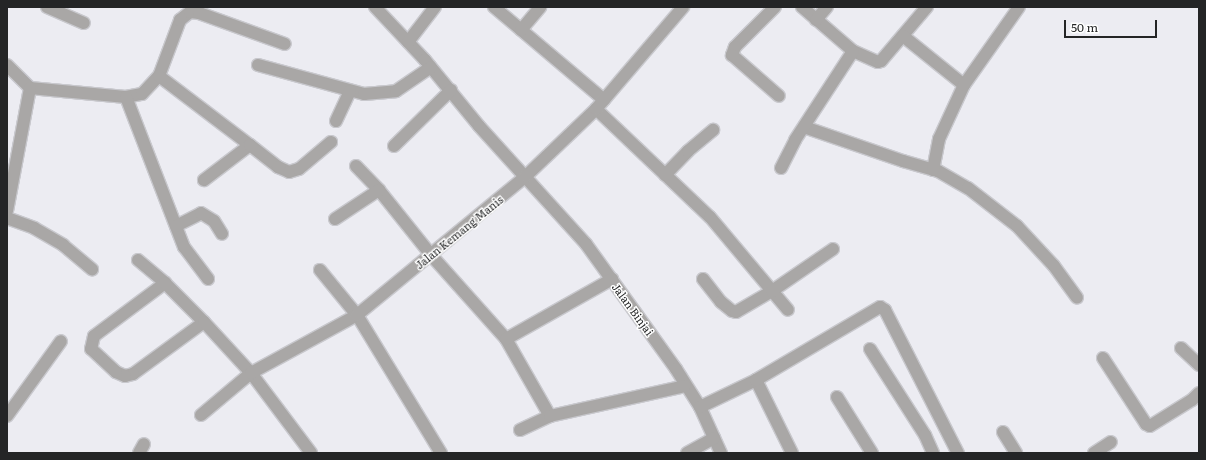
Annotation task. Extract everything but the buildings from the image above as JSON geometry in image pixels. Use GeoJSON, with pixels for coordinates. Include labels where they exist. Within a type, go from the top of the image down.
{"type":"FeatureCollection","features":[{"type":"Feature","properties":{"kind":"street"},"geometry":{"type":"LineString","coordinates":[[47,7],[84,23]]}},
{"type":"Feature","properties":{"kind":"street","name":"Jalan Binjai"},"geometry":{"type":"LineString","coordinates":[[375,7],[431,67],[479,126],[526,176],[586,244],[676,369],[685,386],[700,407],[721,453]]}},
{"type":"Feature","properties":{"kind":"street"},"geometry":{"type":"LineString","coordinates":[[408,42],[435,7]]}},
{"type":"Feature","properties":{"kind":"street"},"geometry":{"type":"LineString","coordinates":[[494,7],[521,30],[600,105],[665,175],[710,217],[788,310]]}},
{"type":"Feature","properties":{"kind":"street"},"geometry":{"type":"LineString","coordinates":[[521,30],[540,7]]}},
{"type":"Feature","properties":{"kind":"street","name":"Jalan Kemang Manis"},"geometry":{"type":"LineString","coordinates":[[201,415],[251,374],[357,315],[526,176],[600,105],[683,7]]}},
{"type":"Feature","properties":{"kind":"street"},"geometry":{"type":"LineString","coordinates":[[775,7],[735,47],[732,55],[779,96]]}},
{"type":"Feature","properties":{"kind":"street"},"geometry":{"type":"LineString","coordinates":[[802,7],[853,52],[872,61],[881,61],[927,7]]}},
{"type":"Feature","properties":{"kind":"street"},"geometry":{"type":"LineString","coordinates":[[816,20],[827,7]]}},
{"type":"Feature","properties":{"kind":"street"},"geometry":{"type":"LineString","coordinates":[[933,170],[939,138],[964,85],[1019,7]]}},
{"type":"Feature","properties":{"kind":"street"},"geometry":{"type":"LineString","coordinates":[[7,65],[30,88],[126,97],[142,94],[159,76],[180,20],[190,12],[200,13],[285,44]]}},
{"type":"Feature","properties":{"kind":"street"},"geometry":{"type":"LineString","coordinates":[[903,36],[964,85]]}},
{"type":"Feature","properties":{"kind":"street"},"geometry":{"type":"LineString","coordinates":[[781,168],[804,127],[853,52]]}},
{"type":"Feature","properties":{"kind":"street"},"geometry":{"type":"LineString","coordinates":[[258,65],[364,94],[396,91],[431,67]]}},
{"type":"Feature","properties":{"kind":"street"},"geometry":{"type":"LineString","coordinates":[[159,76],[278,167],[289,172],[299,169],[332,142]]}},
{"type":"Feature","properties":{"kind":"street"},"geometry":{"type":"LineString","coordinates":[[7,211],[30,88]]}},
{"type":"Feature","properties":{"kind":"street"},"geometry":{"type":"LineString","coordinates":[[394,146],[451,90]]}},
{"type":"Feature","properties":{"kind":"street"},"geometry":{"type":"LineString","coordinates":[[336,121],[350,91]]}},
{"type":"Feature","properties":{"kind":"street"},"geometry":{"type":"LineString","coordinates":[[126,97],[184,246],[208,279]]}},
{"type":"Feature","properties":{"kind":"street"},"geometry":{"type":"LineString","coordinates":[[804,127],[933,170],[968,188],[1017,226],[1054,266],[1077,298]]}},
{"type":"Feature","properties":{"kind":"street"},"geometry":{"type":"LineString","coordinates":[[665,175],[688,151],[713,130]]}},
{"type":"Feature","properties":{"kind":"street"},"geometry":{"type":"LineString","coordinates":[[204,180],[250,145]]}},
{"type":"Feature","properties":{"kind":"street"},"geometry":{"type":"LineString","coordinates":[[356,166],[379,190],[431,255],[506,339],[550,416]]}},
{"type":"Feature","properties":{"kind":"street"},"geometry":{"type":"LineString","coordinates":[[335,219],[379,190]]}},
{"type":"Feature","properties":{"kind":"street"},"geometry":{"type":"LineString","coordinates":[[176,226],[201,213],[214,222],[222,234]]}},
{"type":"Feature","properties":{"kind":"street"},"geometry":{"type":"LineString","coordinates":[[7,218],[34,228],[63,245],[92,269]]}},
{"type":"Feature","properties":{"kind":"street"},"geometry":{"type":"LineString","coordinates":[[703,279],[721,302],[732,311],[741,310],[772,291],[833,249]]}},
{"type":"Feature","properties":{"kind":"street"},"geometry":{"type":"LineString","coordinates":[[138,260],[165,283],[204,322],[251,374],[311,453]]}},
{"type":"Feature","properties":{"kind":"street"},"geometry":{"type":"LineString","coordinates":[[320,270],[357,315],[441,453]]}},
{"type":"Feature","properties":{"kind":"street"},"geometry":{"type":"LineString","coordinates":[[506,339],[612,279]]}},
{"type":"Feature","properties":{"kind":"street"},"geometry":{"type":"LineString","coordinates":[[165,283],[94,336],[91,349],[116,372],[125,376],[133,374],[204,322]]}},
{"type":"Feature","properties":{"kind":"street"},"geometry":{"type":"LineString","coordinates":[[700,407],[756,380],[880,308],[885,310],[958,453]]}},
{"type":"Feature","properties":{"kind":"street"},"geometry":{"type":"LineString","coordinates":[[7,416],[61,341]]}},
{"type":"Feature","properties":{"kind":"street"},"geometry":{"type":"LineString","coordinates":[[1181,348],[1199,365]]}},
{"type":"Feature","properties":{"kind":"street"},"geometry":{"type":"LineString","coordinates":[[870,349],[925,435],[933,453]]}},
{"type":"Feature","properties":{"kind":"street"},"geometry":{"type":"LineString","coordinates":[[1103,358],[1146,424],[1150,426],[1192,400],[1199,393]]}},
{"type":"Feature","properties":{"kind":"street"},"geometry":{"type":"LineString","coordinates":[[756,380],[792,453]]}},
{"type":"Feature","properties":{"kind":"street"},"geometry":{"type":"LineString","coordinates":[[520,430],[550,416],[685,386]]}},
{"type":"Feature","properties":{"kind":"street"},"geometry":{"type":"LineString","coordinates":[[837,397],[872,453]]}},
{"type":"Feature","properties":{"kind":"street"},"geometry":{"type":"LineString","coordinates":[[1003,432],[1016,453]]}},
{"type":"Feature","properties":{"kind":"street"},"geometry":{"type":"LineString","coordinates":[[687,453],[714,438]]}},
{"type":"Feature","properties":{"kind":"street"},"geometry":{"type":"LineString","coordinates":[[1094,453],[1111,442]]}}]}
